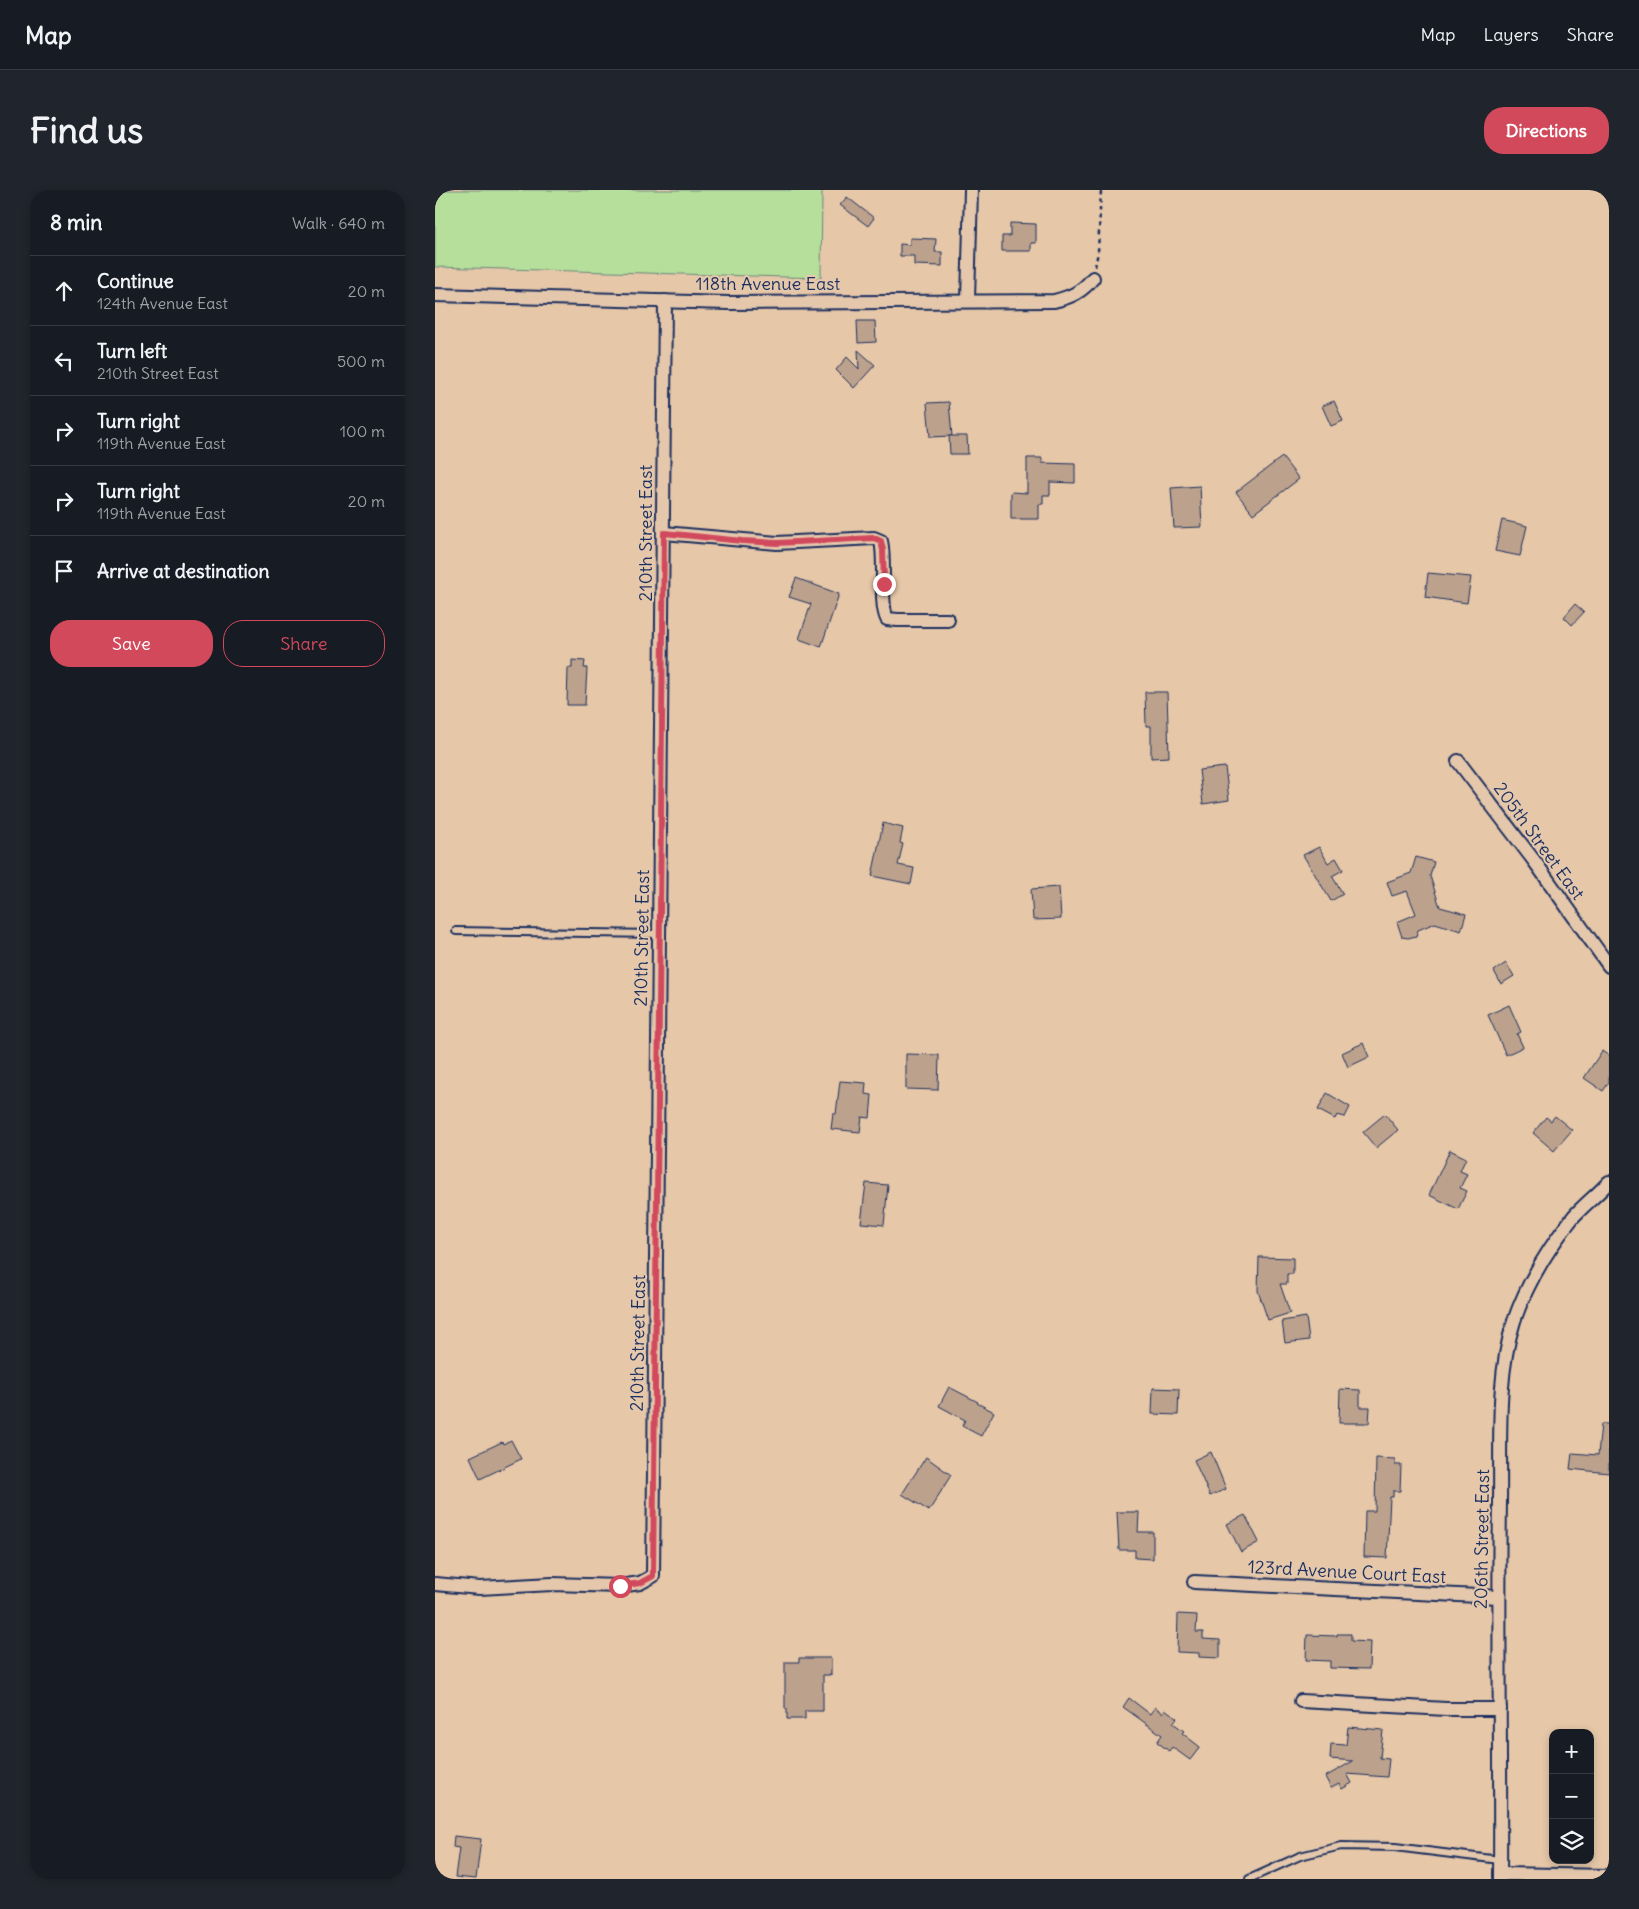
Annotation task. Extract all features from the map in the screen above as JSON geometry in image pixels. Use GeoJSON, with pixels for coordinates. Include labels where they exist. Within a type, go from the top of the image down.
{"type":"FeatureCollection","features":[{"type":"Feature","properties":{"kind":"street"},"geometry":{"type":"LineString","coordinates":[[968,300],[971,190]]}},
{"type":"Feature","properties":{"kind":"street","name":"118th Avenue East"},"geometry":{"type":"LineString","coordinates":[[435,295],[728,303],[968,300],[1054,301],[1071,297],[1084,289],[1093,278]]}},
{"type":"Feature","properties":{"kind":"street","name":"210th Street East"},"geometry":{"type":"LineString","coordinates":[[435,1584],[480,1588],[552,1584],[620,1586],[640,1583],[653,1576],[665,301]]}},
{"type":"Feature","properties":{"kind":"street"},"geometry":{"type":"LineString","coordinates":[[664,533],[777,543],[874,538],[881,541],[883,550],[883,603],[887,619],[948,620]]}},
{"type":"Feature","properties":{"kind":"street","name":"205th Street East"},"geometry":{"type":"LineString","coordinates":[[1458,761],[1609,966]]}},
{"type":"Feature","properties":{"kind":"street","name":"206th Street East"},"geometry":{"type":"LineString","coordinates":[[1500,1876],[1499,1598],[1501,1430],[1506,1354],[1515,1319],[1532,1279],[1573,1217],[1609,1182]]}},
{"type":"Feature","properties":{"kind":"street","name":"123rd Avenue Court East"},"geometry":{"type":"LineString","coordinates":[[1194,1582],[1499,1598]]}},
{"type":"Feature","properties":{"kind":"street"},"geometry":{"type":"LineString","coordinates":[[1301,1701],[1445,1709],[1500,1709]]}},
{"type":"Feature","properties":{"kind":"street"},"geometry":{"type":"LineString","coordinates":[[1500,1876],[1609,1876]]}},
{"type":"Feature","properties":{"kind":"lane"},"geometry":{"type":"LineString","coordinates":[[456,931],[659,934]]}},
{"type":"Feature","properties":{"kind":"lane"},"geometry":{"type":"LineString","coordinates":[[1249,1879],[1300,1856],[1341,1846],[1395,1848],[1500,1860]]}},
{"type":"Feature","properties":{"kind":"path"},"geometry":{"type":"LineString","coordinates":[[1093,278],[1098,252],[1101,190]]}},
{"type":"Feature","properties":{"kind":"green space"},"geometry":{"type":"Polygon","coordinates":[[[435,190],[822,190],[821,278],[435,267],[435,190]]]}},
{"type":"Feature","properties":{"kind":"building"},"geometry":{"type":"Polygon","coordinates":[[[847,197],[874,218],[868,226],[840,205],[847,197]]]}},
{"type":"Feature","properties":{"kind":"building"},"geometry":{"type":"Polygon","coordinates":[[[1010,223],[1036,224],[1036,243],[1031,243],[1031,251],[1002,251],[1002,236],[1010,236],[1010,223]]]}},
{"type":"Feature","properties":{"kind":"building"},"geometry":{"type":"Polygon","coordinates":[[[910,238],[936,239],[935,252],[942,252],[942,266],[914,265],[914,256],[900,256],[900,244],[910,245],[910,238]]]}},
{"type":"Feature","properties":{"kind":"building"},"geometry":{"type":"Polygon","coordinates":[[[857,321],[875,321],[876,342],[858,343],[857,321]]]}},
{"type":"Feature","properties":{"kind":"building"},"geometry":{"type":"Polygon","coordinates":[[[858,350],[875,365],[854,388],[836,370],[847,357],[859,369],[858,350]]]}},
{"type":"Feature","properties":{"kind":"building"},"geometry":{"type":"Polygon","coordinates":[[[1334,401],[1343,421],[1331,426],[1322,406],[1334,401]]]}},
{"type":"Feature","properties":{"kind":"building"},"geometry":{"type":"Polygon","coordinates":[[[949,402],[952,436],[930,437],[927,403],[949,402]]]}},
{"type":"Feature","properties":{"kind":"building"},"geometry":{"type":"Polygon","coordinates":[[[949,436],[967,436],[968,454],[950,454],[949,436]]]}},
{"type":"Feature","properties":{"kind":"building"},"geometry":{"type":"Polygon","coordinates":[[[1282,457],[1299,479],[1253,514],[1236,492],[1282,457]]]}},
{"type":"Feature","properties":{"kind":"building"},"geometry":{"type":"Polygon","coordinates":[[[1027,458],[1042,458],[1042,463],[1075,464],[1075,483],[1050,482],[1050,495],[1043,495],[1043,504],[1039,504],[1039,519],[1011,519],[1011,492],[1027,493],[1027,458]]]}},
{"type":"Feature","properties":{"kind":"building"},"geometry":{"type":"Polygon","coordinates":[[[1200,486],[1202,527],[1174,528],[1171,488],[1200,486]]]}},
{"type":"Feature","properties":{"kind":"building"},"geometry":{"type":"Polygon","coordinates":[[[1502,520],[1527,526],[1520,556],[1495,551],[1502,520]]]}},
{"type":"Feature","properties":{"kind":"building"},"geometry":{"type":"Polygon","coordinates":[[[1428,573],[1471,577],[1467,603],[1425,597],[1428,573]]]}},
{"type":"Feature","properties":{"kind":"building"},"geometry":{"type":"Polygon","coordinates":[[[796,578],[839,594],[821,647],[799,639],[811,604],[789,597],[796,578]]]}},
{"type":"Feature","properties":{"kind":"building"},"geometry":{"type":"Polygon","coordinates":[[[1575,604],[1584,612],[1572,625],[1564,617],[1575,604]]]}},
{"type":"Feature","properties":{"kind":"building"},"geometry":{"type":"Polygon","coordinates":[[[572,660],[585,661],[584,668],[587,668],[585,705],[567,705],[568,668],[572,668],[572,660]]]}},
{"type":"Feature","properties":{"kind":"building"},"geometry":{"type":"Polygon","coordinates":[[[1145,692],[1167,692],[1169,757],[1151,758],[1151,726],[1146,726],[1145,692]]]}},
{"type":"Feature","properties":{"kind":"building"},"geometry":{"type":"Polygon","coordinates":[[[1225,767],[1229,800],[1203,804],[1199,770],[1225,767]]]}},
{"type":"Feature","properties":{"kind":"building"},"geometry":{"type":"Polygon","coordinates":[[[883,823],[903,828],[900,843],[903,844],[898,865],[914,868],[911,884],[872,876],[883,823]]]}},
{"type":"Feature","properties":{"kind":"building"},"geometry":{"type":"Polygon","coordinates":[[[1319,847],[1328,863],[1336,858],[1343,870],[1332,876],[1343,894],[1331,901],[1303,855],[1319,847]]]}},
{"type":"Feature","properties":{"kind":"building"},"geometry":{"type":"Polygon","coordinates":[[[1416,857],[1434,862],[1430,876],[1440,907],[1466,914],[1461,931],[1435,923],[1418,930],[1416,936],[1402,937],[1397,922],[1416,914],[1407,891],[1392,896],[1387,882],[1411,873],[1416,857]]]}},
{"type":"Feature","properties":{"kind":"building"},"geometry":{"type":"Polygon","coordinates":[[[1059,887],[1061,919],[1033,920],[1031,889],[1059,887]]]}},
{"type":"Feature","properties":{"kind":"building"},"geometry":{"type":"Polygon","coordinates":[[[1506,963],[1514,976],[1501,984],[1494,971],[1506,963]]]}},
{"type":"Feature","properties":{"kind":"building"},"geometry":{"type":"Polygon","coordinates":[[[1509,1005],[1521,1032],[1517,1034],[1523,1047],[1506,1055],[1488,1015],[1509,1005]]]}},
{"type":"Feature","properties":{"kind":"building"},"geometry":{"type":"Polygon","coordinates":[[[1363,1043],[1369,1057],[1348,1067],[1342,1053],[1363,1043]]]}},
{"type":"Feature","properties":{"kind":"building"},"geometry":{"type":"Polygon","coordinates":[[[1602,1051],[1609,1056],[1609,1082],[1603,1091],[1584,1078],[1602,1051]]]}},
{"type":"Feature","properties":{"kind":"building"},"geometry":{"type":"Polygon","coordinates":[[[906,1054],[939,1055],[938,1090],[906,1089],[906,1054]]]}},
{"type":"Feature","properties":{"kind":"building"},"geometry":{"type":"Polygon","coordinates":[[[840,1081],[866,1083],[865,1094],[872,1095],[870,1118],[862,1117],[860,1132],[831,1129],[833,1114],[836,1114],[840,1081]]]}},
{"type":"Feature","properties":{"kind":"building"},"geometry":{"type":"Polygon","coordinates":[[[1327,1093],[1350,1107],[1345,1117],[1337,1115],[1335,1119],[1318,1110],[1327,1093]]]}},
{"type":"Feature","properties":{"kind":"building"},"geometry":{"type":"Polygon","coordinates":[[[1385,1114],[1398,1130],[1376,1148],[1363,1132],[1385,1114]]]}},
{"type":"Feature","properties":{"kind":"building"},"geometry":{"type":"Polygon","coordinates":[[[1555,1116],[1572,1130],[1554,1151],[1533,1133],[1546,1117],[1551,1121],[1555,1116]]]}},
{"type":"Feature","properties":{"kind":"building"},"geometry":{"type":"Polygon","coordinates":[[[1450,1150],[1466,1158],[1460,1171],[1467,1174],[1460,1188],[1467,1191],[1458,1209],[1429,1195],[1450,1150]]]}},
{"type":"Feature","properties":{"kind":"building"},"geometry":{"type":"Polygon","coordinates":[[[866,1183],[888,1185],[884,1225],[861,1223],[866,1183]]]}},
{"type":"Feature","properties":{"kind":"building"},"geometry":{"type":"Polygon","coordinates":[[[1259,1257],[1293,1258],[1293,1274],[1287,1274],[1287,1284],[1280,1284],[1290,1313],[1268,1320],[1258,1291],[1259,1257]]]}},
{"type":"Feature","properties":{"kind":"building"},"geometry":{"type":"Polygon","coordinates":[[[1306,1317],[1309,1340],[1285,1343],[1282,1321],[1306,1317]]]}},
{"type":"Feature","properties":{"kind":"building"},"geometry":{"type":"Polygon","coordinates":[[[949,1387],[994,1412],[981,1436],[962,1426],[965,1420],[939,1406],[949,1387]]]}},
{"type":"Feature","properties":{"kind":"building"},"geometry":{"type":"Polygon","coordinates":[[[1153,1388],[1179,1389],[1178,1415],[1152,1414],[1153,1388]]]}},
{"type":"Feature","properties":{"kind":"building"},"geometry":{"type":"Polygon","coordinates":[[[1340,1389],[1360,1390],[1360,1407],[1370,1407],[1369,1423],[1339,1423],[1340,1389]]]}},
{"type":"Feature","properties":{"kind":"building"},"geometry":{"type":"Polygon","coordinates":[[[1601,1424],[1609,1424],[1609,1473],[1570,1469],[1572,1453],[1598,1455],[1601,1424]]]}},
{"type":"Feature","properties":{"kind":"building"},"geometry":{"type":"Polygon","coordinates":[[[511,1440],[521,1459],[480,1479],[470,1457],[502,1442],[503,1444],[511,1440]]]}},
{"type":"Feature","properties":{"kind":"building"},"geometry":{"type":"Polygon","coordinates":[[[1211,1452],[1226,1489],[1210,1496],[1194,1460],[1211,1452]]]}},
{"type":"Feature","properties":{"kind":"building"},"geometry":{"type":"Polygon","coordinates":[[[926,1457],[951,1475],[929,1511],[902,1494],[926,1457]]]}},
{"type":"Feature","properties":{"kind":"building"},"geometry":{"type":"Polygon","coordinates":[[[1376,1458],[1395,1459],[1395,1465],[1401,1465],[1400,1491],[1393,1491],[1393,1497],[1390,1497],[1387,1558],[1364,1557],[1365,1511],[1375,1511],[1376,1458]]]}},
{"type":"Feature","properties":{"kind":"building"},"geometry":{"type":"Polygon","coordinates":[[[1117,1512],[1139,1512],[1138,1532],[1153,1532],[1153,1559],[1135,1558],[1135,1550],[1119,1550],[1117,1512]]]}},
{"type":"Feature","properties":{"kind":"building"},"geometry":{"type":"Polygon","coordinates":[[[1245,1515],[1259,1542],[1241,1552],[1227,1524],[1245,1515]]]}},
{"type":"Feature","properties":{"kind":"building"},"geometry":{"type":"Polygon","coordinates":[[[1178,1614],[1197,1615],[1196,1632],[1203,1632],[1203,1639],[1220,1640],[1220,1658],[1199,1657],[1199,1653],[1177,1652],[1178,1614]]]}},
{"type":"Feature","properties":{"kind":"building"},"geometry":{"type":"Polygon","coordinates":[[[1337,1634],[1351,1634],[1351,1641],[1370,1642],[1369,1669],[1330,1668],[1330,1661],[1306,1660],[1307,1635],[1337,1636],[1337,1634]]]}},
{"type":"Feature","properties":{"kind":"building"},"geometry":{"type":"Polygon","coordinates":[[[799,1658],[831,1658],[831,1675],[823,1675],[823,1711],[805,1711],[805,1719],[787,1719],[787,1709],[785,1709],[785,1662],[799,1662],[799,1658]]]}},
{"type":"Feature","properties":{"kind":"building"},"geometry":{"type":"Polygon","coordinates":[[[1129,1698],[1150,1714],[1155,1707],[1163,1713],[1165,1709],[1177,1718],[1173,1723],[1200,1747],[1190,1760],[1172,1747],[1169,1751],[1157,1742],[1162,1735],[1123,1707],[1129,1698]]]}},
{"type":"Feature","properties":{"kind":"building"},"geometry":{"type":"Polygon","coordinates":[[[1348,1727],[1383,1730],[1380,1758],[1389,1759],[1387,1777],[1347,1774],[1352,1783],[1342,1789],[1339,1784],[1331,1788],[1325,1777],[1353,1761],[1330,1759],[1331,1744],[1346,1745],[1348,1727]]]}},
{"type":"Feature","properties":{"kind":"building"},"geometry":{"type":"Polygon","coordinates":[[[454,1836],[481,1839],[476,1879],[455,1877],[459,1848],[453,1847],[454,1836]]]}},
{"type":"Feature","properties":{"kind":"route"},"geometry":{"type":"LineString","coordinates":[[620,1586],[640,1583],[653,1576],[664,533],[777,543],[874,538],[881,541],[883,550],[884,584]]}}]}
